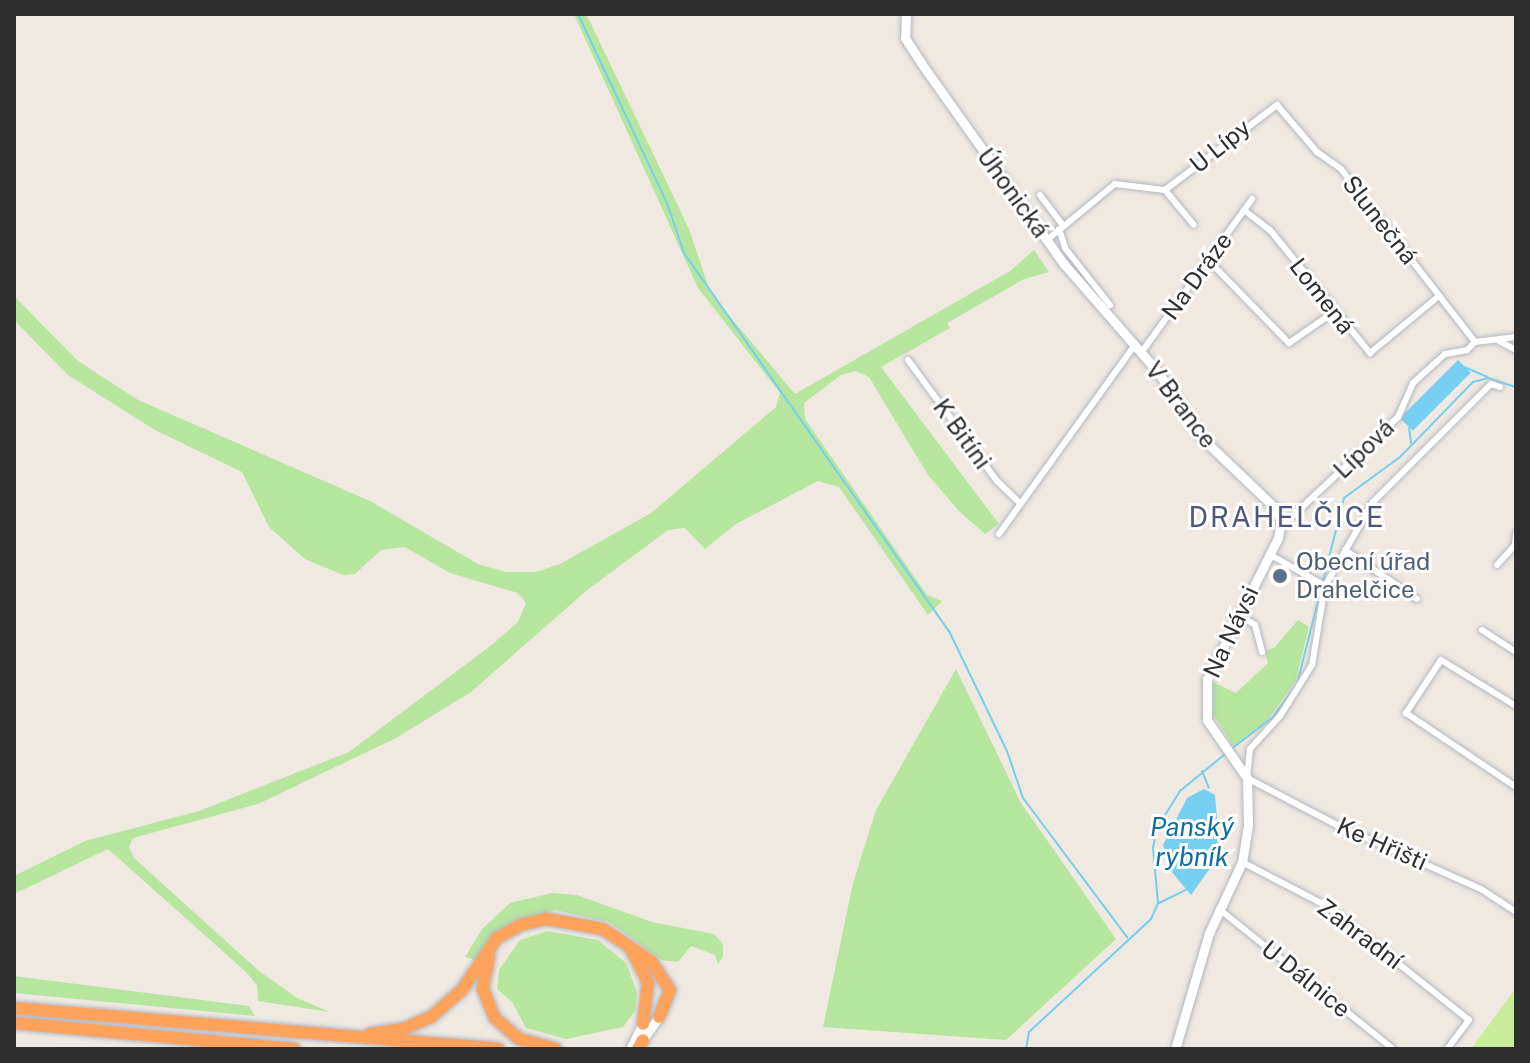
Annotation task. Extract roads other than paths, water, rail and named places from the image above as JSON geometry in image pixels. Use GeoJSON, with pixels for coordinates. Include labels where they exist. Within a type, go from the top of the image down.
{"type":"FeatureCollection","features":[{"type":"Feature","properties":{"kind":"highway"},"geometry":{"type":"LineString","coordinates":[[314,1036],[381,1033],[423,1021],[455,998],[492,944],[511,930],[555,919],[608,931],[636,948],[666,978],[670,998],[659,1017]]}},
{"type":"Feature","properties":{"kind":"highway"},"geometry":{"type":"LineString","coordinates":[[511,930],[486,968],[488,1005],[514,1036],[556,1049]]}},
{"type":"Feature","properties":{"kind":"highway"},"geometry":{"type":"LineString","coordinates":[[608,931],[633,952],[645,971],[649,997],[643,1024]]}},
{"type":"Feature","properties":{"kind":"highway"},"geometry":{"type":"LineString","coordinates":[[14,1008],[314,1036],[498,1049]]}},
{"type":"Feature","properties":{"kind":"highway"},"geometry":{"type":"LineString","coordinates":[[14,1023],[295,1049]]}},
{"type":"Feature","properties":{"kind":"main road","name":"Úhonická"},"geometry":{"type":"LineString","coordinates":[[904,18],[905,38],[921,63],[1047,240],[1137,349]]}},
{"type":"Feature","properties":{"kind":"main road","name":"V Brance"},"geometry":{"type":"LineString","coordinates":[[1137,349],[1202,438],[1276,509],[1281,527]]}},
{"type":"Feature","properties":{"kind":"main road","name":"Na Návsi"},"geometry":{"type":"LineString","coordinates":[[1247,778],[1207,720],[1204,696],[1237,614],[1281,527]]}},
{"type":"Feature","properties":{"kind":"main road"},"geometry":{"type":"LineString","coordinates":[[1175,1049],[1209,933],[1242,862],[1247,778]]}},
{"type":"Feature","properties":{"kind":"main road"},"geometry":{"type":"LineString","coordinates":[[637,1047],[659,1017]]}},
{"type":"Feature","properties":{"kind":"main road"},"geometry":{"type":"LineString","coordinates":[[637,1047],[643,1024]]}},
{"type":"Feature","properties":{"kind":"street","name":"U Lípy"},"geometry":{"type":"LineString","coordinates":[[1165,190],[1277,105]]}},
{"type":"Feature","properties":{"kind":"street","name":"Slunečná"},"geometry":{"type":"LineString","coordinates":[[1277,105],[1317,152],[1341,169],[1475,342]]}},
{"type":"Feature","properties":{"kind":"street","name":"U Lípy"},"geometry":{"type":"LineString","coordinates":[[1047,240],[1115,184],[1165,190],[1194,225]]}},
{"type":"Feature","properties":{"kind":"street"},"geometry":{"type":"LineString","coordinates":[[1040,195],[1061,228],[1065,248],[1110,305]]}},
{"type":"Feature","properties":{"kind":"street","name":"Na Dráze"},"geometry":{"type":"LineString","coordinates":[[999,534],[1137,349],[1209,261],[1252,199]]}},
{"type":"Feature","properties":{"kind":"street","name":"Lomená"},"geometry":{"type":"LineString","coordinates":[[1244,210],[1270,230],[1370,353],[1439,296]]}},
{"type":"Feature","properties":{"kind":"street"},"geometry":{"type":"LineString","coordinates":[[1209,261],[1289,343],[1334,312]]}},
{"type":"Feature","properties":{"kind":"street"},"geometry":{"type":"LineString","coordinates":[[1475,342],[1516,337]]}},
{"type":"Feature","properties":{"kind":"street"},"geometry":{"type":"LineString","coordinates":[[1499,341],[1516,350]]}},
{"type":"Feature","properties":{"kind":"street","name":"Lípová"},"geometry":{"type":"LineString","coordinates":[[1281,527],[1398,417],[1413,383],[1445,354],[1467,350],[1475,342]]}},
{"type":"Feature","properties":{"kind":"street","name":"K Bitíni"},"geometry":{"type":"LineString","coordinates":[[908,360],[997,481],[1021,504]]}},
{"type":"Feature","properties":{"kind":"street"},"geometry":{"type":"LineString","coordinates":[[1247,778],[1250,749],[1280,716],[1312,665],[1321,584],[1384,489],[1491,384],[1500,387]]}},
{"type":"Feature","properties":{"kind":"street"},"geometry":{"type":"LineString","coordinates":[[1497,565],[1515,545],[1516,534]]}},
{"type":"Feature","properties":{"kind":"street"},"geometry":{"type":"LineString","coordinates":[[1345,550],[1417,599]]}},
{"type":"Feature","properties":{"kind":"street"},"geometry":{"type":"LineString","coordinates":[[1269,554],[1321,584]]}},
{"type":"Feature","properties":{"kind":"street"},"geometry":{"type":"LineString","coordinates":[[1237,614],[1255,625],[1262,652]]}},
{"type":"Feature","properties":{"kind":"street"},"geometry":{"type":"LineString","coordinates":[[1482,630],[1516,652]]}},
{"type":"Feature","properties":{"kind":"street"},"geometry":{"type":"LineString","coordinates":[[1516,706],[1441,660],[1406,713],[1516,787]]}},
{"type":"Feature","properties":{"kind":"street","name":"Ke Hřišti"},"geometry":{"type":"LineString","coordinates":[[1247,778],[1337,825],[1481,889],[1516,912]]}},
{"type":"Feature","properties":{"kind":"street","name":"Zahradní"},"geometry":{"type":"LineString","coordinates":[[1242,862],[1325,905],[1469,1020],[1447,1049]]}},
{"type":"Feature","properties":{"kind":"street","name":"U Dálnice"},"geometry":{"type":"LineString","coordinates":[[1219,909],[1393,1049]]}},
{"type":"Feature","properties":{"kind":"water"},"geometry":{"type":"Polygon","coordinates":[[[1458,360],[1471,373],[1413,431],[1400,418],[1458,360]]]}},
{"type":"Feature","properties":{"kind":"water","name":"Panský rybník"},"geometry":{"type":"Polygon","coordinates":[[[1204,789],[1215,795],[1220,854],[1191,895],[1171,871],[1163,845],[1187,798],[1204,789]]]}},
{"type":"Feature","properties":{"kind":"waterway"},"geometry":{"type":"LineString","coordinates":[[578,14],[667,203],[684,253],[949,631],[1007,751],[1023,798],[1127,937]]}},
{"type":"Feature","properties":{"kind":"waterway"},"geometry":{"type":"LineString","coordinates":[[1464,367],[1487,377]]}},
{"type":"Feature","properties":{"kind":"waterway"},"geometry":{"type":"LineString","coordinates":[[1230,750],[1272,718],[1297,684],[1344,498],[1400,457],[1473,382],[1488,378],[1516,387]]}},
{"type":"Feature","properties":{"kind":"waterway"},"geometry":{"type":"LineString","coordinates":[[1409,428],[1411,443]]}},
{"type":"Feature","properties":{"kind":"waterway"},"geometry":{"type":"LineString","coordinates":[[1026,1049],[1029,1032],[1151,919],[1158,903],[1153,848],[1157,828],[1180,791],[1225,754]]}},
{"type":"Feature","properties":{"kind":"waterway"},"geometry":{"type":"LineString","coordinates":[[1202,771],[1209,788]]}},
{"type":"Feature","properties":{"kind":"waterway"},"geometry":{"type":"LineString","coordinates":[[1159,903],[1186,890]]}},
{"type":"Feature","properties":{"kind":"place","name":"Obecní úřad Drahelčice"},"geometry":{"type":"Point","coordinates":[1280,576]}},
{"type":"Feature","properties":{"kind":"district","name":"DRAHELČICE"},"geometry":{"type":"Point","coordinates":[1287,517]}}]}
